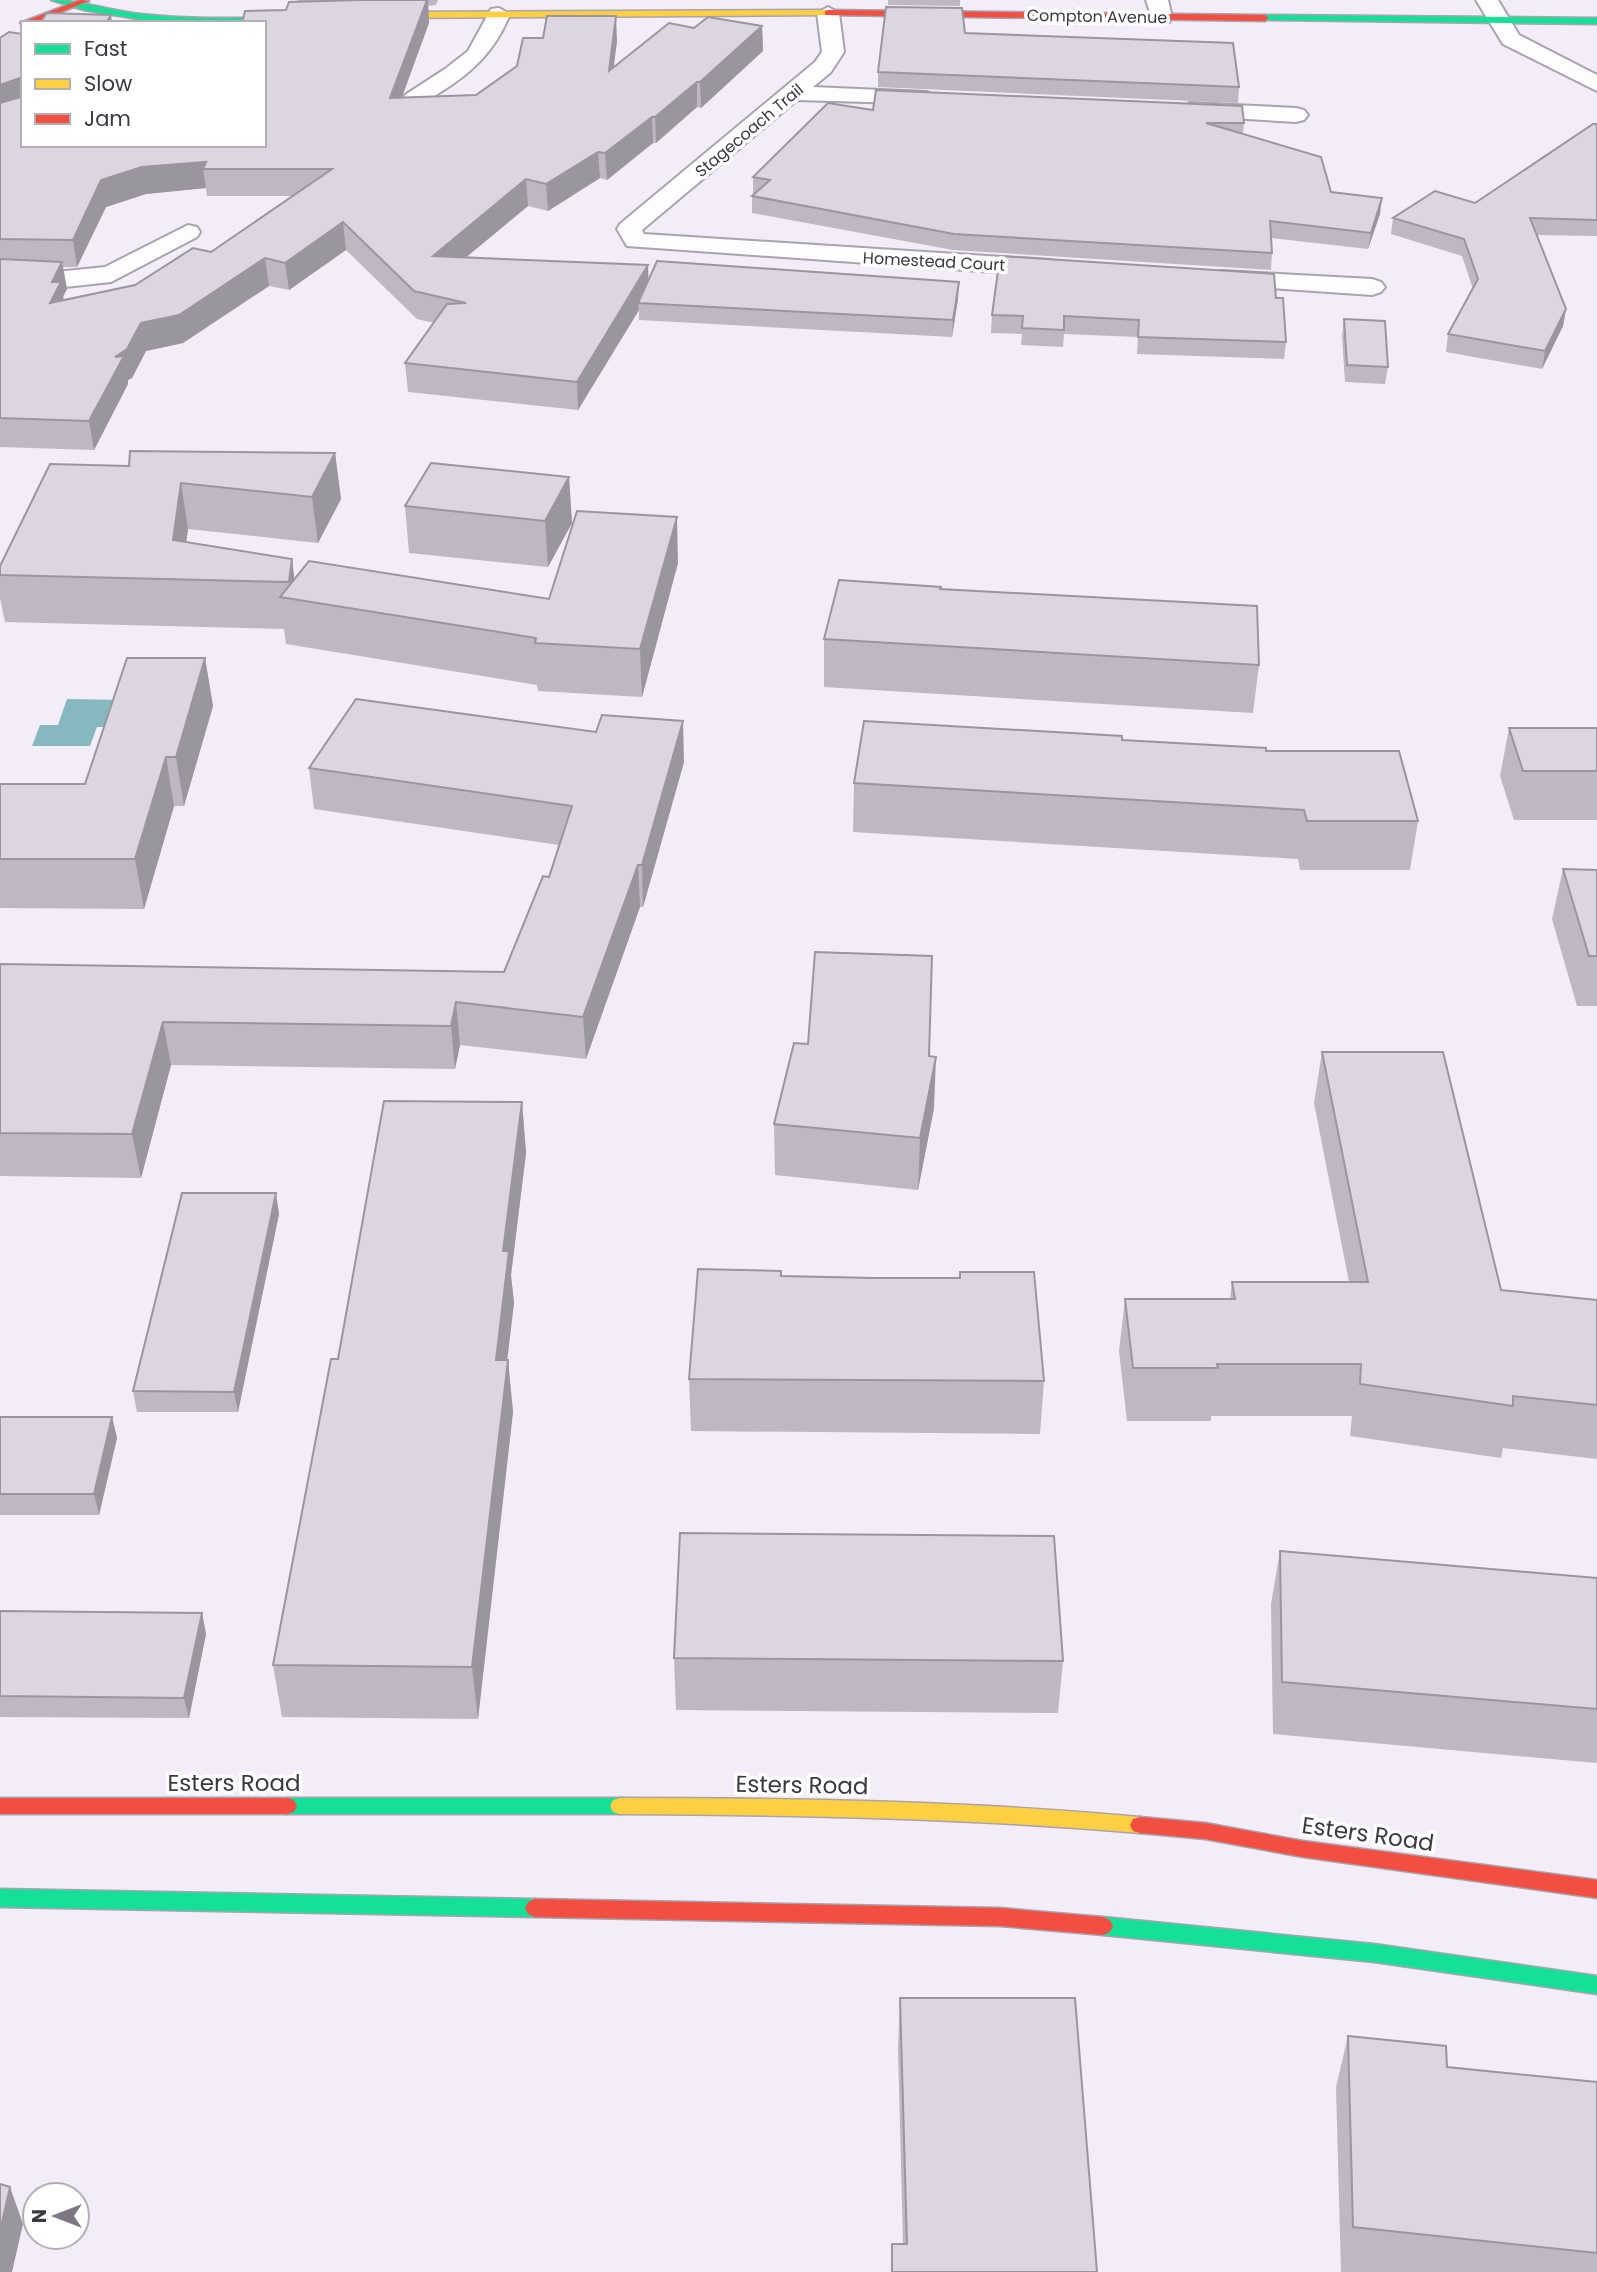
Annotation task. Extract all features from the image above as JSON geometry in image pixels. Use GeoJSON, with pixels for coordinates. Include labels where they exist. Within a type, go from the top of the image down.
{"type":"FeatureCollection","features":[{"type":"Feature","properties":{"kind":"street"},"geometry":{"type":"LineString","coordinates":[[55,0],[71,6],[131,18],[180,21]]}},
{"type":"Feature","properties":{"kind":"street"},"geometry":{"type":"LineString","coordinates":[[28,21],[87,0]]}},
{"type":"Feature","properties":{"kind":"street"},"geometry":{"type":"LineString","coordinates":[[145,0],[205,8],[302,14],[210,21]]}},
{"type":"Feature","properties":{"kind":"street"},"geometry":{"type":"LineString","coordinates":[[1488,0],[1511,39],[1597,84]]}},
{"type":"Feature","properties":{"kind":"street","name":"Compton Avenue"},"geometry":{"type":"LineString","coordinates":[[362,14],[1159,9],[1498,21],[1597,21]]}},
{"type":"Feature","properties":{"kind":"street","name":"Stagecoach Trail"},"geometry":{"type":"LineString","coordinates":[[629,229],[823,67],[833,52],[828,13]]}},
{"type":"Feature","properties":{"kind":"street"},"geometry":{"type":"LineString","coordinates":[[413,100],[470,63],[491,38],[499,14]]}},
{"type":"Feature","properties":{"kind":"street"},"geometry":{"type":"LineString","coordinates":[[794,93],[947,100]]}},
{"type":"Feature","properties":{"kind":"street"},"geometry":{"type":"LineString","coordinates":[[1170,109],[1296,115]]}},
{"type":"Feature","properties":{"kind":"street","name":"Homestead Court"},"geometry":{"type":"LineString","coordinates":[[629,229],[636,241],[668,246],[1068,269]]}},
{"type":"Feature","properties":{"kind":"street"},"geometry":{"type":"LineString","coordinates":[[0,277],[56,280],[111,274],[188,232]]}},
{"type":"Feature","properties":{"kind":"street"},"geometry":{"type":"LineString","coordinates":[[1192,277],[1372,288]]}},
{"type":"Feature","properties":{"kind":"street","name":"Esters Road"},"geometry":{"type":"LineString","coordinates":[[0,1806],[771,1806],[1032,1816],[1205,1831],[1303,1849],[1597,1889]]}},
{"type":"Feature","properties":{"kind":"street"},"geometry":{"type":"LineString","coordinates":[[0,1898],[1000,1917],[1164,1930],[1464,1963],[1597,1985]]}},
{"type":"Feature","properties":{"kind":"water"},"geometry":{"type":"Polygon","coordinates":[[[67,699],[127,700],[117,727],[97,727],[90,746],[32,746],[40,725],[58,725],[67,699]]]}},
{"type":"Feature","properties":{"kind":"building"},"geometry":{"type":"Polygon","coordinates":[[[427,0],[390,98],[476,95],[517,66],[523,38],[543,38],[547,16],[616,16],[609,71],[669,23],[694,28],[708,17],[762,26],[700,82],[605,153],[598,152],[546,184],[526,179],[433,256],[648,265],[577,382],[405,363],[447,304],[466,303],[414,291],[343,222],[285,263],[265,258],[179,315],[141,323],[127,349],[115,357],[124,356],[89,421],[0,418],[0,259],[62,262],[52,282],[61,282],[50,303],[135,285],[193,248],[211,252],[332,169],[203,169],[206,162],[142,167],[101,180],[73,240],[0,239],[0,103],[21,97],[21,147],[266,147],[266,21],[242,21],[245,11],[286,10],[289,2],[427,0]]]}},
{"type":"Feature","properties":{"kind":"building"},"geometry":{"type":"Polygon","coordinates":[[[886,7],[962,8],[965,33],[1233,43],[1239,87],[878,72],[886,7]]]}},
{"type":"Feature","properties":{"kind":"building"},"geometry":{"type":"Polygon","coordinates":[[[47,13],[111,15],[107,21],[41,21],[47,13]]]}},
{"type":"Feature","properties":{"kind":"building"},"geometry":{"type":"Polygon","coordinates":[[[9,32],[21,34],[21,97],[20,78],[0,85],[0,38],[9,32]]]}},
{"type":"Feature","properties":{"kind":"building"},"geometry":{"type":"Polygon","coordinates":[[[876,90],[1242,106],[1244,123],[1206,123],[1321,157],[1331,192],[1382,198],[1371,233],[1270,221],[1272,253],[954,234],[752,196],[770,180],[753,177],[828,103],[873,110],[876,90]]]}},
{"type":"Feature","properties":{"kind":"building"},"geometry":{"type":"Polygon","coordinates":[[[1593,124],[1597,124],[1597,220],[1530,218],[1566,309],[1545,351],[1448,334],[1478,279],[1464,239],[1393,218],[1435,191],[1475,203],[1593,124]]]}},
{"type":"Feature","properties":{"kind":"building"},"geometry":{"type":"Polygon","coordinates":[[[1000,256],[1274,274],[1276,298],[1283,298],[1286,342],[1138,337],[1139,320],[1064,316],[1064,330],[1022,328],[1023,316],[992,315],[1000,256]]]}},
{"type":"Feature","properties":{"kind":"building"},"geometry":{"type":"Polygon","coordinates":[[[657,261],[959,282],[953,320],[638,303],[657,261]]]}},
{"type":"Feature","properties":{"kind":"building"},"geometry":{"type":"Polygon","coordinates":[[[1344,319],[1385,321],[1388,367],[1347,365],[1344,319]]]}},
{"type":"Feature","properties":{"kind":"building"},"geometry":{"type":"Polygon","coordinates":[[[130,451],[335,453],[312,497],[181,483],[173,540],[292,559],[289,582],[0,575],[0,566],[50,464],[129,466],[130,451]]]}},
{"type":"Feature","properties":{"kind":"building"},"geometry":{"type":"Polygon","coordinates":[[[431,463],[569,477],[545,521],[405,506],[431,463]]]}},
{"type":"Feature","properties":{"kind":"building"},"geometry":{"type":"Polygon","coordinates":[[[577,511],[677,517],[640,649],[535,643],[536,638],[280,597],[309,561],[549,599],[577,511]]]}},
{"type":"Feature","properties":{"kind":"building"},"geometry":{"type":"Polygon","coordinates":[[[839,580],[941,587],[940,589],[1257,606],[1259,665],[824,639],[839,580]]]}},
{"type":"Feature","properties":{"kind":"building"},"geometry":{"type":"Polygon","coordinates":[[[127,658],[205,658],[176,757],[166,757],[135,859],[0,859],[0,784],[85,784],[127,658]]]}},
{"type":"Feature","properties":{"kind":"building"},"geometry":{"type":"Polygon","coordinates":[[[356,699],[596,732],[602,715],[683,721],[642,865],[638,865],[583,1017],[456,1002],[451,1026],[163,1022],[132,1134],[0,1133],[0,964],[504,972],[543,876],[549,877],[572,806],[309,768],[356,699]]]}},
{"type":"Feature","properties":{"kind":"building"},"geometry":{"type":"Polygon","coordinates":[[[864,721],[1122,736],[1122,740],[1266,748],[1266,751],[1399,751],[1418,821],[1307,821],[1304,810],[854,783],[864,721]]]}},
{"type":"Feature","properties":{"kind":"building"},"geometry":{"type":"Polygon","coordinates":[[[1509,728],[1597,728],[1597,771],[1523,771],[1509,728]]]}},
{"type":"Feature","properties":{"kind":"building"},"geometry":{"type":"Polygon","coordinates":[[[1563,869],[1597,870],[1597,956],[1589,956],[1563,869]]]}},
{"type":"Feature","properties":{"kind":"building"},"geometry":{"type":"Polygon","coordinates":[[[815,952],[932,956],[929,1056],[936,1057],[920,1138],[774,1124],[794,1043],[808,1044],[815,952]]]}},
{"type":"Feature","properties":{"kind":"building"},"geometry":{"type":"Polygon","coordinates":[[[1322,1052],[1443,1052],[1501,1290],[1597,1300],[1597,1405],[1513,1396],[1513,1406],[1360,1384],[1361,1364],[1217,1364],[1218,1368],[1133,1368],[1125,1299],[1235,1299],[1232,1282],[1368,1282],[1322,1052]]]}},
{"type":"Feature","properties":{"kind":"building"},"geometry":{"type":"Polygon","coordinates":[[[384,1101],[522,1102],[503,1251],[509,1251],[496,1360],[508,1360],[472,1667],[273,1665],[331,1359],[338,1359],[384,1101]]]}},
{"type":"Feature","properties":{"kind":"building"},"geometry":{"type":"Polygon","coordinates":[[[182,1193],[276,1193],[234,1392],[133,1391],[182,1193]]]}},
{"type":"Feature","properties":{"kind":"building"},"geometry":{"type":"Polygon","coordinates":[[[698,1269],[781,1271],[781,1276],[873,1278],[960,1278],[960,1272],[1034,1272],[1044,1381],[689,1379],[698,1269]]]}},
{"type":"Feature","properties":{"kind":"building"},"geometry":{"type":"Polygon","coordinates":[[[0,1417],[112,1417],[94,1494],[0,1494],[0,1417]]]}},
{"type":"Feature","properties":{"kind":"building"},"geometry":{"type":"Polygon","coordinates":[[[680,1533],[1054,1536],[1063,1661],[674,1658],[680,1533]]]}},
{"type":"Feature","properties":{"kind":"building"},"geometry":{"type":"Polygon","coordinates":[[[1280,1551],[1597,1578],[1597,1709],[1282,1682],[1280,1551]]]}},
{"type":"Feature","properties":{"kind":"building"},"geometry":{"type":"Polygon","coordinates":[[[0,1611],[202,1613],[184,1698],[0,1696],[0,1611]]]}},
{"type":"Feature","properties":{"kind":"building"},"geometry":{"type":"Polygon","coordinates":[[[900,1998],[1075,1998],[1097,2272],[892,2272],[892,2244],[907,2244],[900,1998]]]}},
{"type":"Feature","properties":{"kind":"building"},"geometry":{"type":"Polygon","coordinates":[[[1348,2036],[1446,2046],[1447,2067],[1597,2082],[1597,2253],[1353,2227],[1348,2036]]]}},
{"type":"Feature","properties":{"kind":"building"},"geometry":{"type":"Polygon","coordinates":[[[0,2184],[10,2187],[0,2231],[0,2184]]]}},
{"type":"Feature","properties":{"kind":"traffic: fast"},"geometry":{"type":"LineString","coordinates":[[55,0],[84,8],[143,17],[293,20]]}},
{"type":"Feature","properties":{"kind":"traffic: fast"},"geometry":{"type":"LineString","coordinates":[[1265,18],[1597,21]]}},
{"type":"Feature","properties":{"kind":"traffic: fast"},"geometry":{"type":"LineString","coordinates":[[287,1806],[620,1806]]}},
{"type":"Feature","properties":{"kind":"traffic: fast"},"geometry":{"type":"LineString","coordinates":[[0,1898],[535,1908]]}},
{"type":"Feature","properties":{"kind":"traffic: fast"},"geometry":{"type":"LineString","coordinates":[[1103,1926],[1374,1953],[1597,1985]]}},
{"type":"Feature","properties":{"kind":"traffic: slow"},"geometry":{"type":"LineString","coordinates":[[378,15],[828,13]]}},
{"type":"Feature","properties":{"kind":"traffic: slow"},"geometry":{"type":"LineString","coordinates":[[620,1806],[880,1809],[1140,1825]]}},
{"type":"Feature","properties":{"kind":"traffic: jam"},"geometry":{"type":"LineString","coordinates":[[30,21],[85,1]]}},
{"type":"Feature","properties":{"kind":"traffic: jam"},"geometry":{"type":"LineString","coordinates":[[828,13],[1265,18]]}},
{"type":"Feature","properties":{"kind":"traffic: jam"},"geometry":{"type":"LineString","coordinates":[[0,1806],[287,1806]]}},
{"type":"Feature","properties":{"kind":"traffic: jam"},"geometry":{"type":"LineString","coordinates":[[1140,1825],[1205,1831],[1303,1849],[1597,1889]]}},
{"type":"Feature","properties":{"kind":"traffic: jam"},"geometry":{"type":"LineString","coordinates":[[535,1908],[1000,1917],[1103,1926]]}}]}
